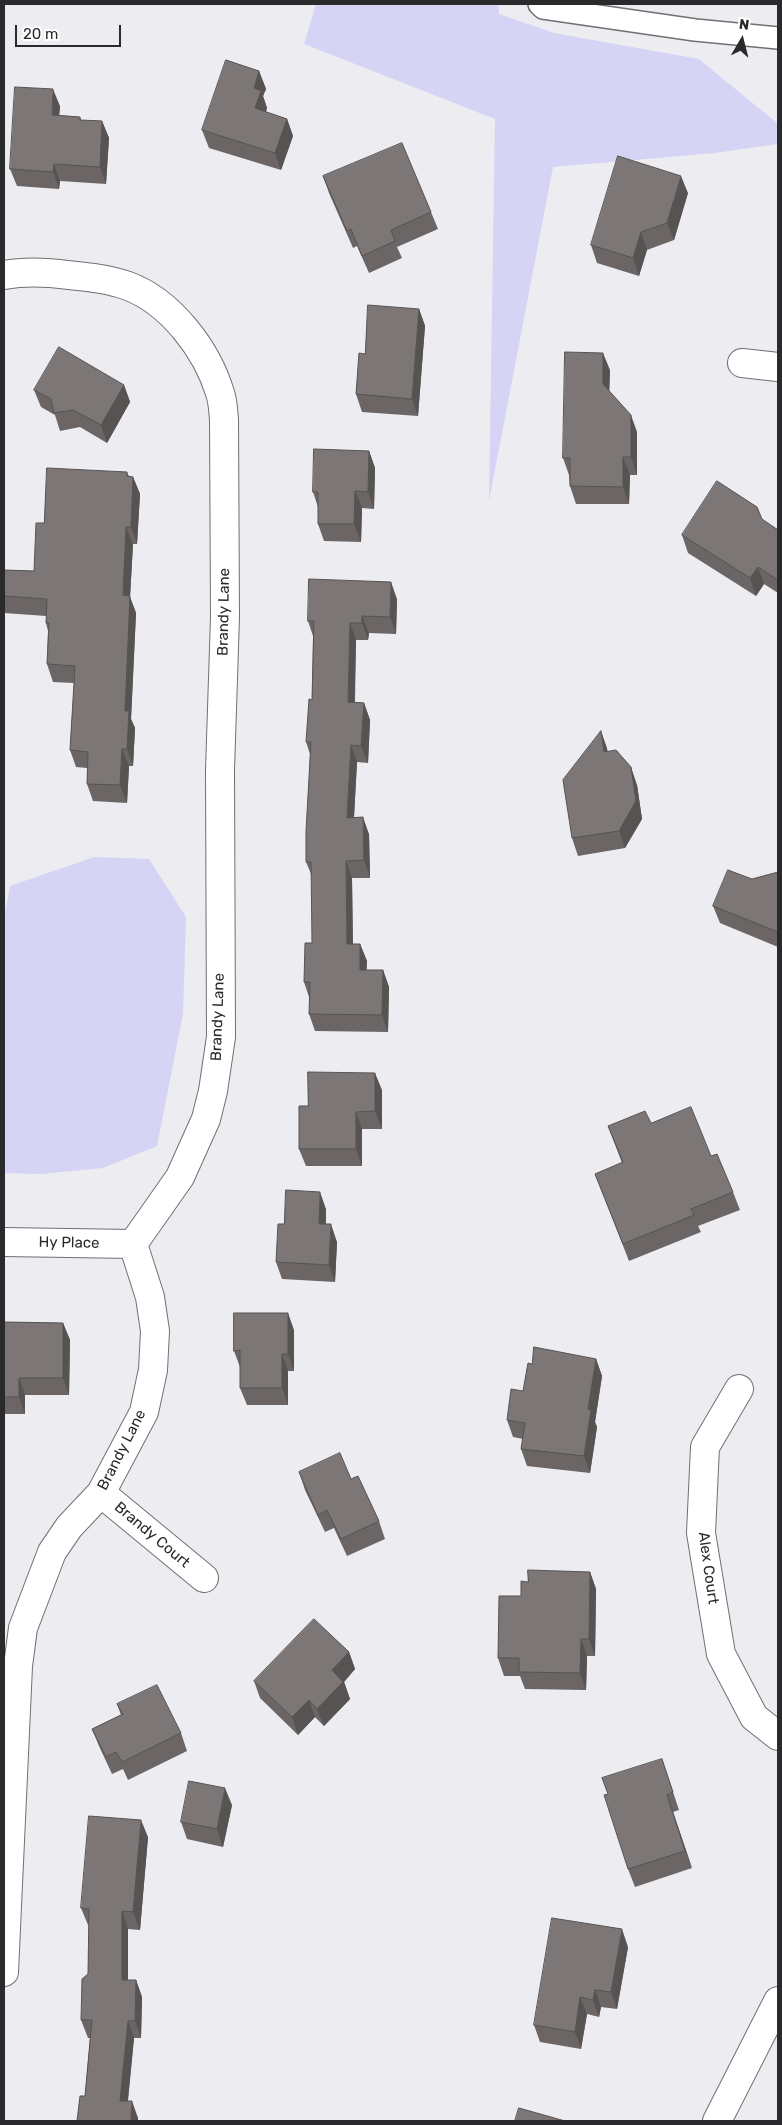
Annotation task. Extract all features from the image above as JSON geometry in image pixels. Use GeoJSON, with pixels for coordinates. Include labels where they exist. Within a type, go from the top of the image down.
{"type":"FeatureCollection","features":[{"type":"Feature","properties":{"kind":"street","name":"Brandy Lane"},"geometry":{"type":"LineString","coordinates":[[4,275],[37,271],[92,277],[129,287],[161,305],[182,324],[210,369],[220,393],[224,419],[224,617],[220,770],[221,1037],[213,1091],[206,1119],[180,1177],[133,1244],[150,1297],[155,1331],[153,1370],[144,1412],[101,1493],[69,1527],[52,1552],[23,1628],[18,1666],[4,1972]]}},
{"type":"Feature","properties":{"kind":"street"},"geometry":{"type":"LineString","coordinates":[[742,363],[778,367]]}},
{"type":"Feature","properties":{"kind":"street","name":"Hy Place"},"geometry":{"type":"LineString","coordinates":[[4,1242],[133,1244]]}},
{"type":"Feature","properties":{"kind":"street","name":"Alex Court"},"geometry":{"type":"LineString","coordinates":[[738,1389],[705,1447],[701,1533],[721,1654],[754,1717],[778,1736]]}},
{"type":"Feature","properties":{"kind":"street","name":"Brandy Court"},"geometry":{"type":"LineString","coordinates":[[101,1493],[204,1578]]}},
{"type":"Feature","properties":{"kind":"street"},"geometry":{"type":"LineString","coordinates":[[718,2121],[778,2001]]}},
{"type":"Feature","properties":{"kind":"lane"},"geometry":{"type":"LineString","coordinates":[[539,4],[543,8],[638,22],[778,38]]}},
{"type":"Feature","properties":{"kind":"shaded area"},"geometry":{"type":"Polygon","coordinates":[[[316,4],[498,4],[499,14],[554,33],[699,59],[778,124],[778,144],[715,153],[553,167],[489,501],[495,119],[304,44],[316,4]]]}},
{"type":"Feature","properties":{"kind":"shaded area"},"geometry":{"type":"Polygon","coordinates":[[[94,857],[149,859],[186,917],[183,1014],[157,1146],[103,1168],[40,1174],[4,1173],[4,919],[10,886],[94,857]]]}},
{"type":"Feature","properties":{"kind":"building"},"geometry":{"type":"Polygon","coordinates":[[[226,60],[259,71],[254,88],[261,91],[255,108],[287,119],[275,153],[202,130],[226,60]]]}},
{"type":"Feature","properties":{"kind":"building"},"geometry":{"type":"Polygon","coordinates":[[[15,87],[53,89],[52,115],[80,117],[80,120],[102,121],[100,167],[54,164],[53,172],[10,169],[15,87]]]}},
{"type":"Feature","properties":{"kind":"building"},"geometry":{"type":"Polygon","coordinates":[[[402,143],[431,212],[391,230],[395,241],[362,256],[351,229],[347,231],[323,176],[402,143]]]}},
{"type":"Feature","properties":{"kind":"building"},"geometry":{"type":"Polygon","coordinates":[[[618,156],[681,176],[667,223],[641,232],[633,258],[591,245],[618,156]]]}},
{"type":"Feature","properties":{"kind":"building"},"geometry":{"type":"Polygon","coordinates":[[[368,305],[419,309],[412,399],[356,394],[359,353],[365,354],[368,305]]]}},
{"type":"Feature","properties":{"kind":"building"},"geometry":{"type":"Polygon","coordinates":[[[59,347],[124,385],[101,425],[73,410],[54,413],[51,399],[34,390],[59,347]]]}},
{"type":"Feature","properties":{"kind":"building"},"geometry":{"type":"Polygon","coordinates":[[[565,352],[603,353],[603,384],[631,415],[631,457],[623,457],[623,487],[570,486],[570,458],[563,458],[565,352]]]}},
{"type":"Feature","properties":{"kind":"building"},"geometry":{"type":"Polygon","coordinates":[[[314,449],[369,451],[368,492],[355,491],[354,524],[318,524],[318,492],[313,492],[314,449]]]}},
{"type":"Feature","properties":{"kind":"building"},"geometry":{"type":"Polygon","coordinates":[[[47,468],[127,472],[127,476],[133,477],[131,527],[126,527],[123,595],[130,596],[125,711],[129,711],[127,749],[122,749],[120,785],[87,784],[88,752],[70,750],[75,666],[47,664],[49,623],[46,623],[47,599],[4,596],[4,570],[34,571],[36,523],[44,523],[47,468]]]}},
{"type":"Feature","properties":{"kind":"building"},"geometry":{"type":"Polygon","coordinates":[[[717,481],[757,507],[762,519],[778,530],[778,580],[758,567],[750,578],[682,535],[717,481]]]}},
{"type":"Feature","properties":{"kind":"building"},"geometry":{"type":"Polygon","coordinates":[[[309,579],[391,582],[390,617],[362,616],[362,623],[350,623],[348,702],[364,703],[361,746],[351,745],[347,818],[363,817],[364,860],[346,861],[347,944],[360,944],[360,970],[383,970],[382,1015],[309,1014],[310,982],[304,982],[305,943],[312,943],[311,862],[306,862],[311,742],[306,742],[309,699],[312,700],[314,621],[308,621],[309,579]]]}},
{"type":"Feature","properties":{"kind":"building"},"geometry":{"type":"Polygon","coordinates":[[[601,731],[604,752],[616,750],[631,767],[636,801],[619,831],[572,838],[563,780],[601,731]]]}},
{"type":"Feature","properties":{"kind":"building"},"geometry":{"type":"Polygon","coordinates":[[[728,870],[752,879],[778,872],[778,932],[713,906],[728,870]]]}},
{"type":"Feature","properties":{"kind":"building"},"geometry":{"type":"Polygon","coordinates":[[[308,1072],[375,1073],[375,1111],[356,1112],[356,1149],[299,1149],[299,1106],[308,1106],[308,1072]]]}},
{"type":"Feature","properties":{"kind":"building"},"geometry":{"type":"Polygon","coordinates":[[[691,1107],[711,1156],[717,1154],[733,1192],[691,1209],[694,1215],[623,1244],[595,1174],[623,1162],[608,1126],[645,1111],[651,1123],[691,1107]]]}},
{"type":"Feature","properties":{"kind":"building"},"geometry":{"type":"Polygon","coordinates":[[[286,1190],[320,1192],[319,1224],[331,1224],[329,1265],[276,1262],[278,1224],[284,1224],[286,1190]]]}},
{"type":"Feature","properties":{"kind":"building"},"geometry":{"type":"Polygon","coordinates":[[[234,1313],[288,1313],[288,1354],[282,1354],[282,1388],[240,1388],[240,1350],[234,1351],[234,1313]]]}},
{"type":"Feature","properties":{"kind":"building"},"geometry":{"type":"Polygon","coordinates":[[[4,1322],[63,1323],[63,1378],[19,1378],[19,1397],[4,1397],[4,1322]]]}},
{"type":"Feature","properties":{"kind":"building"},"geometry":{"type":"Polygon","coordinates":[[[534,1347],[596,1359],[588,1409],[591,1410],[584,1456],[521,1449],[525,1423],[507,1420],[511,1389],[523,1391],[528,1363],[532,1364],[534,1347]]]}},
{"type":"Feature","properties":{"kind":"building"},"geometry":{"type":"Polygon","coordinates":[[[340,1453],[351,1479],[358,1476],[379,1521],[341,1539],[327,1510],[318,1515],[299,1472],[340,1453]]]}},
{"type":"Feature","properties":{"kind":"building"},"geometry":{"type":"Polygon","coordinates":[[[528,1570],[590,1572],[589,1639],[581,1639],[580,1673],[519,1672],[519,1658],[498,1658],[499,1596],[521,1596],[521,1581],[528,1582],[528,1570]]]}},
{"type":"Feature","properties":{"kind":"building"},"geometry":{"type":"Polygon","coordinates":[[[314,1619],[349,1652],[332,1670],[343,1682],[317,1709],[309,1700],[292,1717],[254,1681],[314,1619]]]}},
{"type":"Feature","properties":{"kind":"building"},"geometry":{"type":"Polygon","coordinates":[[[157,1685],[181,1733],[122,1762],[116,1752],[106,1757],[92,1729],[123,1714],[117,1704],[157,1685]]]}},
{"type":"Feature","properties":{"kind":"building"},"geometry":{"type":"Polygon","coordinates":[[[662,1759],[673,1792],[667,1795],[685,1851],[628,1869],[604,1795],[608,1794],[602,1778],[662,1759]]]}},
{"type":"Feature","properties":{"kind":"building"},"geometry":{"type":"Polygon","coordinates":[[[189,1781],[225,1788],[217,1829],[181,1822],[189,1781]]]}},
{"type":"Feature","properties":{"kind":"building"},"geometry":{"type":"Polygon","coordinates":[[[89,1816],[141,1820],[133,1912],[122,1911],[122,1980],[136,1980],[135,2021],[128,2021],[120,2101],[132,2101],[131,2121],[77,2121],[80,2096],[85,2096],[92,2020],[81,2020],[82,1979],[88,1974],[89,1909],[81,1908],[89,1816]]]}},
{"type":"Feature","properties":{"kind":"building"},"geometry":{"type":"Polygon","coordinates":[[[552,1918],[622,1929],[611,1992],[595,1990],[593,2000],[580,1997],[575,2032],[534,2025],[552,1918]]]}},
{"type":"Feature","properties":{"kind":"building"},"geometry":{"type":"Polygon","coordinates":[[[519,2108],[565,2121],[515,2121],[519,2108]]]}}]}
